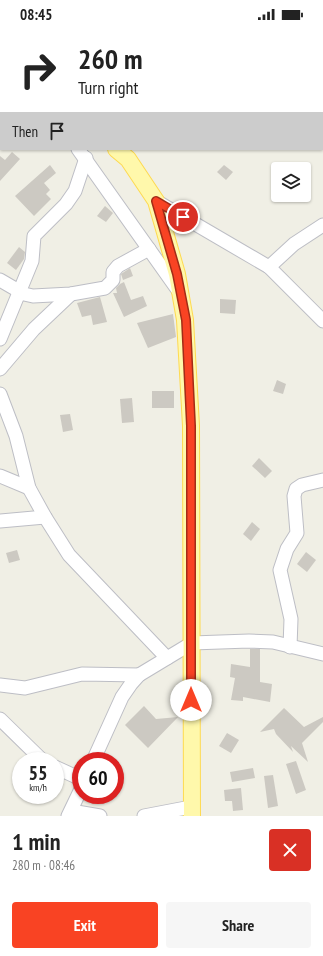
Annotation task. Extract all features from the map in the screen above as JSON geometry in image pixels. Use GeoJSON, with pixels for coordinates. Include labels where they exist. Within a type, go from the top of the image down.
{"type":"FeatureCollection","features":[{"type":"Feature","properties":{"kind":"main road"},"geometry":{"type":"LineString","coordinates":[[117,150],[128,159],[156,201],[177,274],[186,320],[191,426],[191,812]]}},
{"type":"Feature","properties":{"kind":"street"},"geometry":{"type":"LineString","coordinates":[[82,153],[181,295]]}},
{"type":"Feature","properties":{"kind":"street"},"geometry":{"type":"LineString","coordinates":[[0,339],[32,261],[34,236],[66,204],[75,191],[82,153]]}},
{"type":"Feature","properties":{"kind":"street"},"geometry":{"type":"LineString","coordinates":[[156,201],[269,267],[323,321]]}},
{"type":"Feature","properties":{"kind":"street"},"geometry":{"type":"LineString","coordinates":[[269,267],[294,244],[323,225]]}},
{"type":"Feature","properties":{"kind":"street"},"geometry":{"type":"LineString","coordinates":[[0,280],[19,291],[33,296],[71,294],[106,288],[113,280],[113,272],[116,268],[149,249]]}},
{"type":"Feature","properties":{"kind":"street"},"geometry":{"type":"LineString","coordinates":[[0,369],[34,329],[71,294]]}},
{"type":"Feature","properties":{"kind":"street"},"geometry":{"type":"LineString","coordinates":[[0,394],[16,436],[29,488],[69,555],[167,658]]}},
{"type":"Feature","properties":{"kind":"street"},"geometry":{"type":"LineString","coordinates":[[0,476],[29,488]]}},
{"type":"Feature","properties":{"kind":"street"},"geometry":{"type":"LineString","coordinates":[[290,647],[291,619],[280,570],[287,549],[297,532],[294,496],[296,490],[302,485],[323,480]]}},
{"type":"Feature","properties":{"kind":"street"},"geometry":{"type":"LineString","coordinates":[[0,521],[45,517]]}},
{"type":"Feature","properties":{"kind":"street"},"geometry":{"type":"LineString","coordinates":[[97,752],[122,697],[139,675],[192,643],[249,641],[273,642],[323,654]]}},
{"type":"Feature","properties":{"kind":"street"},"geometry":{"type":"LineString","coordinates":[[0,685],[25,688],[82,674],[139,675]]}},
{"type":"Feature","properties":{"kind":"street"},"geometry":{"type":"LineString","coordinates":[[0,719],[34,752]]}},
{"type":"Feature","properties":{"kind":"street"},"geometry":{"type":"LineString","coordinates":[[74,804],[70,814],[100,816]]}},
{"type":"Feature","properties":{"kind":"street"},"geometry":{"type":"LineString","coordinates":[[144,816],[191,812]]}},
{"type":"Feature","properties":{"kind":"building"},"geometry":{"type":"Polygon","coordinates":[[[12,152],[20,159],[0,181],[0,156],[5,160],[12,152]]]}},
{"type":"Feature","properties":{"kind":"building"},"geometry":{"type":"Polygon","coordinates":[[[50,165],[56,173],[44,183],[50,190],[46,194],[51,199],[34,216],[15,196],[50,165]]]}},
{"type":"Feature","properties":{"kind":"building"},"geometry":{"type":"Polygon","coordinates":[[[224,165],[233,172],[226,180],[217,172],[224,165]]]}},
{"type":"Feature","properties":{"kind":"building"},"geometry":{"type":"Polygon","coordinates":[[[105,206],[113,213],[106,222],[97,216],[105,206]]]}},
{"type":"Feature","properties":{"kind":"building"},"geometry":{"type":"Polygon","coordinates":[[[19,247],[25,252],[24,259],[16,270],[7,263],[19,247]]]}},
{"type":"Feature","properties":{"kind":"building"},"geometry":{"type":"Polygon","coordinates":[[[130,268],[133,276],[123,280],[121,274],[130,268]]]}},
{"type":"Feature","properties":{"kind":"building"},"geometry":{"type":"Polygon","coordinates":[[[124,282],[131,300],[143,296],[147,306],[124,317],[113,293],[117,293],[116,288],[124,282]]]}},
{"type":"Feature","properties":{"kind":"building"},"geometry":{"type":"Polygon","coordinates":[[[100,297],[107,322],[93,325],[91,315],[82,317],[77,303],[100,297]]]}},
{"type":"Feature","properties":{"kind":"building"},"geometry":{"type":"Polygon","coordinates":[[[220,299],[236,300],[235,314],[220,313],[220,299]]]}},
{"type":"Feature","properties":{"kind":"building"},"geometry":{"type":"Polygon","coordinates":[[[173,314],[176,337],[148,348],[137,323],[173,314]]]}},
{"type":"Feature","properties":{"kind":"building"},"geometry":{"type":"Polygon","coordinates":[[[277,380],[286,384],[283,394],[273,391],[277,380]]]}},
{"type":"Feature","properties":{"kind":"building"},"geometry":{"type":"Polygon","coordinates":[[[152,391],[174,391],[174,408],[152,408],[152,391]]]}},
{"type":"Feature","properties":{"kind":"building"},"geometry":{"type":"Polygon","coordinates":[[[132,398],[134,422],[122,423],[120,399],[132,398]]]}},
{"type":"Feature","properties":{"kind":"building"},"geometry":{"type":"Polygon","coordinates":[[[70,414],[73,430],[63,432],[60,415],[70,414]]]}},
{"type":"Feature","properties":{"kind":"building"},"geometry":{"type":"Polygon","coordinates":[[[259,458],[272,471],[265,478],[252,466],[259,458]]]}},
{"type":"Feature","properties":{"kind":"building"},"geometry":{"type":"Polygon","coordinates":[[[252,522],[260,529],[251,541],[243,534],[252,522]]]}},
{"type":"Feature","properties":{"kind":"building"},"geometry":{"type":"Polygon","coordinates":[[[17,550],[20,560],[9,563],[6,553],[17,550]]]}},
{"type":"Feature","properties":{"kind":"building"},"geometry":{"type":"Polygon","coordinates":[[[306,552],[316,560],[307,572],[297,564],[306,552]]]}},
{"type":"Feature","properties":{"kind":"building"},"geometry":{"type":"Polygon","coordinates":[[[250,649],[260,649],[260,682],[272,684],[270,702],[243,697],[243,701],[231,700],[235,678],[230,677],[231,664],[250,667],[250,649]]]}},
{"type":"Feature","properties":{"kind":"building"},"geometry":{"type":"Polygon","coordinates":[[[144,706],[156,719],[178,717],[148,748],[125,725],[144,706]]]}},
{"type":"Feature","properties":{"kind":"building"},"geometry":{"type":"Polygon","coordinates":[[[284,708],[304,727],[323,717],[323,722],[302,743],[308,762],[291,746],[293,752],[276,734],[274,729],[260,732],[284,708]]]}},
{"type":"Feature","properties":{"kind":"building"},"geometry":{"type":"Polygon","coordinates":[[[227,733],[239,740],[231,753],[219,746],[227,733]]]}},
{"type":"Feature","properties":{"kind":"building"},"geometry":{"type":"Polygon","coordinates":[[[296,761],[306,790],[296,794],[286,764],[296,761]]]}},
{"type":"Feature","properties":{"kind":"building"},"geometry":{"type":"Polygon","coordinates":[[[253,768],[255,778],[232,782],[230,772],[253,768]]]}},
{"type":"Feature","properties":{"kind":"building"},"geometry":{"type":"Polygon","coordinates":[[[273,775],[278,806],[268,808],[264,776],[273,775]]]}},
{"type":"Feature","properties":{"kind":"building"},"geometry":{"type":"Polygon","coordinates":[[[241,788],[243,810],[233,811],[232,801],[225,801],[224,790],[241,788]]]}},
{"type":"Feature","properties":{"kind":"route"},"geometry":{"type":"LineString","coordinates":[[183,217],[156,201],[177,274],[186,320],[191,426],[191,700]]}}]}
